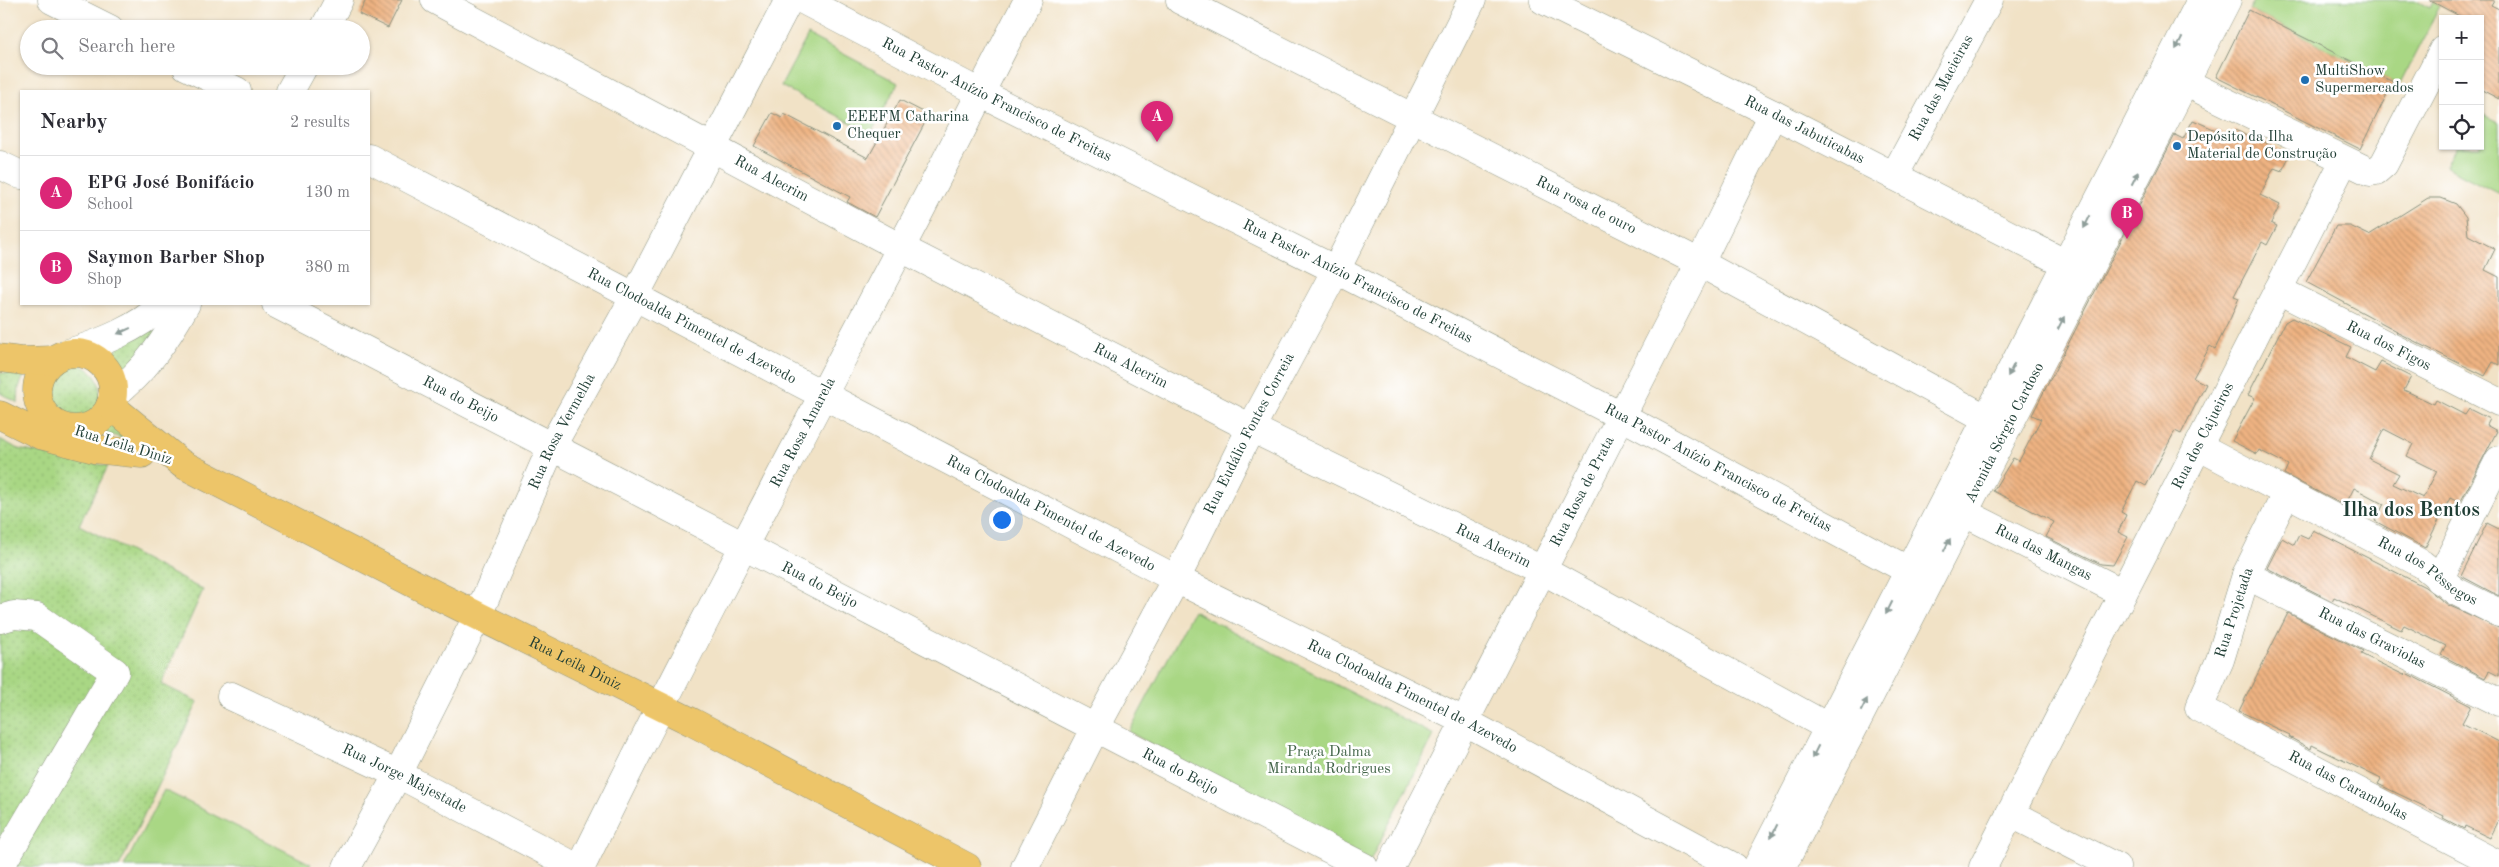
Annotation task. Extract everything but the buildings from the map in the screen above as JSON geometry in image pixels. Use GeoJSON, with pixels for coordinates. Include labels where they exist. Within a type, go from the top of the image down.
{"type":"FeatureCollection","features":[{"type":"Feature","properties":{"kind":"main road"},"geometry":{"type":"LineString","coordinates":[[0,358],[22,361],[78,353],[90,356],[100,363],[110,378],[111,401],[104,415],[91,424],[76,429],[57,423],[39,405],[36,388],[41,373],[59,357]]}},
{"type":"Feature","properties":{"kind":"main road","name":"Rua Leila Diniz"},"geometry":{"type":"LineString","coordinates":[[0,400],[26,413],[142,454],[182,464],[660,706],[967,867]]}},
{"type":"Feature","properties":{"kind":"main road","name":"Rua Leila Diniz"},"geometry":{"type":"LineString","coordinates":[[111,401],[182,464]]}},
{"type":"Feature","properties":{"kind":"main road"},"geometry":{"type":"LineString","coordinates":[[0,415],[40,435],[94,449],[142,454]]}},
{"type":"Feature","properties":{"kind":"street"},"geometry":{"type":"LineString","coordinates":[[52,0],[92,20]]}},
{"type":"Feature","properties":{"kind":"street"},"geometry":{"type":"LineString","coordinates":[[329,20],[339,0]]}},
{"type":"Feature","properties":{"kind":"street","name":"Rua Alecrim"},"geometry":{"type":"LineString","coordinates":[[435,0],[901,248],[1251,428],[1542,570],[1838,733]]}},
{"type":"Feature","properties":{"kind":"street","name":"Rua Rosa Vermelha"},"geometry":{"type":"LineString","coordinates":[[346,867],[398,774],[478,615],[552,446],[635,296],[711,146],[789,0]]}},
{"type":"Feature","properties":{"kind":"street","name":"Rua Pastor Anízio Francisco de Freitas"},"geometry":{"type":"LineString","coordinates":[[803,0],[980,93],[1336,270],[1621,416],[1918,576]]}},
{"type":"Feature","properties":{"kind":"street","name":"Rua Rosa Amarela"},"geometry":{"type":"LineString","coordinates":[[581,867],[660,706],[743,545],[822,393],[901,248],[1028,0]]}},
{"type":"Feature","properties":{"kind":"street","name":"Rua rosa de ouro"},"geometry":{"type":"LineString","coordinates":[[1180,0],[1700,262],[1996,424]]}},
{"type":"Feature","properties":{"kind":"street","name":"Rua Eudálio Fontes Correia"},"geometry":{"type":"LineString","coordinates":[[1025,867],[1096,727],[1176,579],[1251,428],[1336,270],[1472,0]]}},
{"type":"Feature","properties":{"kind":"street","name":"Rua das Jabuticabas"},"geometry":{"type":"LineString","coordinates":[[1543,0],[1773,114],[2076,270]]}},
{"type":"Feature","properties":{"kind":"street","name":"Avenida Sérgio Cardoso"},"geometry":{"type":"LineString","coordinates":[[1757,867],[1801,804],[2076,270],[2174,77],[2201,0]]}},
{"type":"Feature","properties":{"kind":"street","name":"Avenida Sérgio Cardoso"},"geometry":{"type":"LineString","coordinates":[[2174,77],[2227,0]]}},
{"type":"Feature","properties":{"kind":"street","name":"Rua das Macieiras"},"geometry":{"type":"LineString","coordinates":[[1894,176],[1980,3]]}},
{"type":"Feature","properties":{"kind":"street"},"geometry":{"type":"LineString","coordinates":[[2174,77],[2370,172],[2381,168],[2439,58]]}},
{"type":"Feature","properties":{"kind":"street"},"geometry":{"type":"LineString","coordinates":[[204,75],[235,90]]}},
{"type":"Feature","properties":{"kind":"street"},"geometry":{"type":"LineString","coordinates":[[291,90],[299,75]]}},
{"type":"Feature","properties":{"kind":"street","name":"Rua Rosa de Prata"},"geometry":{"type":"LineString","coordinates":[[1390,867],[1700,262],[1773,114]]}},
{"type":"Feature","properties":{"kind":"street","name":"Rua Clodoalda Pimentel de Azevedo"},"geometry":{"type":"LineString","coordinates":[[370,159],[1176,579],[1464,721],[1734,867]]}},
{"type":"Feature","properties":{"kind":"street","name":"Rua dos Cajueiros"},"geometry":{"type":"LineString","coordinates":[[1983,867],[2344,161]]}},
{"type":"Feature","properties":{"kind":"street"},"geometry":{"type":"LineString","coordinates":[[0,165],[20,175]]}},
{"type":"Feature","properties":{"kind":"street","name":"Rua dos Figos"},"geometry":{"type":"LineString","coordinates":[[2278,290],[2499,402]]}},
{"type":"Feature","properties":{"kind":"street"},"geometry":{"type":"LineString","coordinates":[[59,357],[133,327],[151,316],[163,305]]}},
{"type":"Feature","properties":{"kind":"street"},"geometry":{"type":"LineString","coordinates":[[111,401],[146,366],[167,338],[185,305]]}},
{"type":"Feature","properties":{"kind":"street","name":"Rua do Beijo"},"geometry":{"type":"LineString","coordinates":[[278,305],[1364,867]]}},
{"type":"Feature","properties":{"kind":"street","name":"Rua dos Pêssegos"},"geometry":{"type":"LineString","coordinates":[[2198,446],[2422,564],[2439,580],[2455,591],[2499,613]]}},
{"type":"Feature","properties":{"kind":"street"},"geometry":{"type":"LineString","coordinates":[[2439,580],[2499,460]]}},
{"type":"Feature","properties":{"kind":"street","name":"Rua Projetada"},"geometry":{"type":"LineString","coordinates":[[2199,708],[2220,660],[2246,575],[2287,492]]}},
{"type":"Feature","properties":{"kind":"street","name":"Rua das Mangas"},"geometry":{"type":"LineString","coordinates":[[1953,508],[2123,593]]}},
{"type":"Feature","properties":{"kind":"street","name":"Rua das Graviolas"},"geometry":{"type":"LineString","coordinates":[[2246,575],[2499,702]]}},
{"type":"Feature","properties":{"kind":"street"},"geometry":{"type":"LineString","coordinates":[[0,619],[14,615],[38,617],[116,672],[0,867]]}},
{"type":"Feature","properties":{"kind":"street","name":"Rua Jorge Majestade"},"geometry":{"type":"LineString","coordinates":[[231,696],[398,774],[576,867]]}},
{"type":"Feature","properties":{"kind":"street","name":"Rua das Carambolas"},"geometry":{"type":"LineString","coordinates":[[2199,708],[2499,865]]}},
{"type":"Feature","properties":{"kind":"street","name":"Avenida Sérgio Cardoso"},"geometry":{"type":"LineString","coordinates":[[1782,867],[1801,804]]}},
{"type":"Feature","properties":{"kind":"street"},"geometry":{"type":"LineString","coordinates":[[2010,813],[2116,867]]}},
{"type":"Feature","properties":{"kind":"green space"},"geometry":{"type":"Polygon","coordinates":[[[2255,0],[2415,0],[2430,8],[2433,2],[2440,6],[2399,85],[2249,10],[2255,0]]]}},
{"type":"Feature","properties":{"kind":"green space"},"geometry":{"type":"Polygon","coordinates":[[[808,35],[898,83],[871,133],[781,86],[808,35]]]}},
{"type":"Feature","properties":{"kind":"green space"},"geometry":{"type":"Polygon","coordinates":[[[2484,115],[2499,122],[2499,194],[2445,166],[2454,150],[2484,150],[2484,115]]]}},
{"type":"Feature","properties":{"kind":"green space"},"geometry":{"type":"Polygon","coordinates":[[[168,321],[117,380],[106,360],[97,353],[168,321]]]}},
{"type":"Feature","properties":{"kind":"green space"},"geometry":{"type":"Polygon","coordinates":[[[66,364],[78,364],[88,368],[96,376],[100,392],[96,408],[88,416],[78,420],[66,420],[56,416],[48,408],[44,398],[44,386],[48,376],[56,368],[66,364]]]}},
{"type":"Feature","properties":{"kind":"green space"},"geometry":{"type":"Polygon","coordinates":[[[0,373],[25,373],[19,387],[18,403],[0,393],[0,373]]]}},
{"type":"Feature","properties":{"kind":"green space"},"geometry":{"type":"Polygon","coordinates":[[[121,415],[152,448],[100,431],[121,415]]]}},
{"type":"Feature","properties":{"kind":"green space"},"geometry":{"type":"Polygon","coordinates":[[[0,439],[18,449],[108,466],[79,525],[203,590],[161,684],[198,702],[119,867],[0,867],[0,439]]]}},
{"type":"Feature","properties":{"kind":"green space","name":"Praça Dalma Miranda Rodrigues"},"geometry":{"type":"Polygon","coordinates":[[[1193,611],[1434,735],[1369,863],[1129,732],[1193,611]]]}},
{"type":"Feature","properties":{"kind":"green space"},"geometry":{"type":"Polygon","coordinates":[[[164,790],[311,864],[309,867],[124,867],[164,790]]]}},
{"type":"Feature","properties":{"kind":"place","name":"MultiShow Supermercados"},"geometry":{"type":"Point","coordinates":[2305,80]}},
{"type":"Feature","properties":{"kind":"place","name":"EEEFM Catharina Chequer"},"geometry":{"type":"Point","coordinates":[837,126]}},
{"type":"Feature","properties":{"kind":"place","name":"EPG José Bonifácio"},"geometry":{"type":"Point","coordinates":[1157,142]}},
{"type":"Feature","properties":{"kind":"place","name":"Depósito da Ilha Material de Construção"},"geometry":{"type":"Point","coordinates":[2177,146]}},
{"type":"Feature","properties":{"kind":"place","name":"Saymon Barber Shop"},"geometry":{"type":"Point","coordinates":[2127,239]}},
{"type":"Feature","properties":{"kind":"district","name":"Ilha dos Bentos"},"geometry":{"type":"Point","coordinates":[2411,511]}}]}
